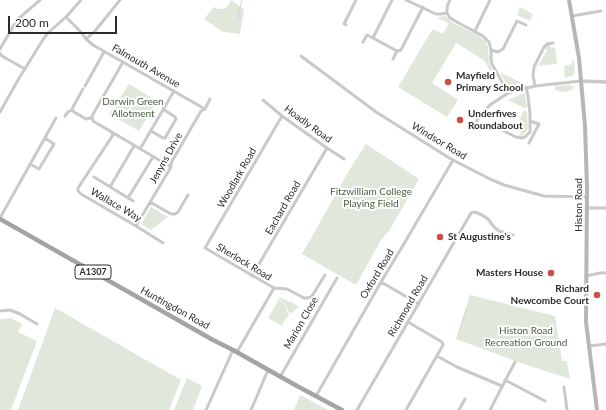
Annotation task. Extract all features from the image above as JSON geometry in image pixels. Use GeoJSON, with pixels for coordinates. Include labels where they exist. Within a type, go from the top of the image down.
{"type":"FeatureCollection","features":[{"type":"Feature","properties":{"kind":"main road","name":"Histon Road"},"geometry":{"type":"LineString","coordinates":[[569,0],[577,44],[585,126],[587,171],[585,316],[596,410]]}},
{"type":"Feature","properties":{"kind":"main road","name":"Huntingdon Road"},"geometry":{"type":"LineString","coordinates":[[0,218],[213,340],[342,410]]}},
{"type":"Feature","properties":{"kind":"street"},"geometry":{"type":"LineString","coordinates":[[0,49],[17,20],[40,0]]}},
{"type":"Feature","properties":{"kind":"street"},"geometry":{"type":"LineString","coordinates":[[86,39],[95,31],[120,0]]}},
{"type":"Feature","properties":{"kind":"street"},"geometry":{"type":"LineString","coordinates":[[346,25],[344,24],[356,0]]}},
{"type":"Feature","properties":{"kind":"street"},"geometry":{"type":"LineString","coordinates":[[373,38],[392,0]]}},
{"type":"Feature","properties":{"kind":"street"},"geometry":{"type":"LineString","coordinates":[[408,0],[436,14],[448,13]]}},
{"type":"Feature","properties":{"kind":"street"},"geometry":{"type":"LineString","coordinates":[[450,0],[448,4],[448,13],[452,20],[475,31],[489,42],[492,64],[508,93]]}},
{"type":"Feature","properties":{"kind":"street"},"geometry":{"type":"LineString","coordinates":[[475,31],[490,0]]}},
{"type":"Feature","properties":{"kind":"street"},"geometry":{"type":"LineString","coordinates":[[0,112],[44,38],[66,17],[79,1]]}},
{"type":"Feature","properties":{"kind":"street"},"geometry":{"type":"LineString","coordinates":[[393,59],[397,51],[403,48],[423,7]]}},
{"type":"Feature","properties":{"kind":"street"},"geometry":{"type":"LineString","coordinates":[[572,16],[602,11]]}},
{"type":"Feature","properties":{"kind":"street","name":"Falmouth Avenue"},"geometry":{"type":"LineString","coordinates":[[66,17],[93,45],[205,109]]}},
{"type":"Feature","properties":{"kind":"street"},"geometry":{"type":"LineString","coordinates":[[491,50],[498,52],[503,49],[517,21],[526,25]]}},
{"type":"Feature","properties":{"kind":"street"},"geometry":{"type":"LineString","coordinates":[[363,42],[366,35],[397,51]]}},
{"type":"Feature","properties":{"kind":"street"},"geometry":{"type":"LineString","coordinates":[[535,86],[533,75],[534,67],[544,47],[547,44],[552,43]]}},
{"type":"Feature","properties":{"kind":"street"},"geometry":{"type":"LineString","coordinates":[[65,116],[72,110],[104,52]]}},
{"type":"Feature","properties":{"kind":"street"},"geometry":{"type":"LineString","coordinates":[[0,53],[2,56],[25,69]]}},
{"type":"Feature","properties":{"kind":"street","name":"Windsor Road"},"geometry":{"type":"LineString","coordinates":[[301,56],[376,112],[453,160],[490,179],[504,185],[544,196],[587,197]]}},
{"type":"Feature","properties":{"kind":"street"},"geometry":{"type":"LineString","coordinates":[[123,62],[92,116],[92,121],[171,167]]}},
{"type":"Feature","properties":{"kind":"street"},"geometry":{"type":"LineString","coordinates":[[470,127],[472,128],[479,117],[490,105],[508,93],[526,87],[581,81],[606,82]]}},
{"type":"Feature","properties":{"kind":"street"},"geometry":{"type":"LineString","coordinates":[[498,128],[516,137],[522,138],[530,132],[526,87]]}},
{"type":"Feature","properties":{"kind":"street"},"geometry":{"type":"LineString","coordinates":[[140,149],[174,91]]}},
{"type":"Feature","properties":{"kind":"street","name":"Jenyns Drive"},"geometry":{"type":"LineString","coordinates":[[136,226],[171,167],[171,163],[188,133],[201,111],[205,109],[210,99]]}},
{"type":"Feature","properties":{"kind":"street","name":"Hoadly Road"},"geometry":{"type":"LineString","coordinates":[[263,100],[282,116],[344,159]]}},
{"type":"Feature","properties":{"kind":"street"},"geometry":{"type":"LineString","coordinates":[[151,131],[165,138],[176,119],[163,109]]}},
{"type":"Feature","properties":{"kind":"street"},"geometry":{"type":"LineString","coordinates":[[72,110],[86,119],[92,118]]}},
{"type":"Feature","properties":{"kind":"street","name":"Woodlark Road"},"geometry":{"type":"LineString","coordinates":[[205,248],[282,116]]}},
{"type":"Feature","properties":{"kind":"street"},"geometry":{"type":"LineString","coordinates":[[0,218],[56,118]]}},
{"type":"Feature","properties":{"kind":"street"},"geometry":{"type":"LineString","coordinates":[[529,143],[539,124],[530,121]]}},
{"type":"Feature","properties":{"kind":"street","name":"Wallace Way"},"geometry":{"type":"LineString","coordinates":[[112,133],[111,138],[78,188],[78,191],[163,243]]}},
{"type":"Feature","properties":{"kind":"street"},"geometry":{"type":"LineString","coordinates":[[30,164],[39,169],[54,144],[45,138]]}},
{"type":"Feature","properties":{"kind":"street"},"geometry":{"type":"LineString","coordinates":[[110,187],[134,146]]}},
{"type":"Feature","properties":{"kind":"street","name":"Eachard Road"},"geometry":{"type":"LineString","coordinates":[[252,276],[327,148]]}},
{"type":"Feature","properties":{"kind":"street"},"geometry":{"type":"LineString","coordinates":[[128,198],[153,157]]}},
{"type":"Feature","properties":{"kind":"street","name":"Oxford Road"},"geometry":{"type":"LineString","coordinates":[[316,396],[453,160]]}},
{"type":"Feature","properties":{"kind":"street"},"geometry":{"type":"LineString","coordinates":[[94,177],[133,201]]}},
{"type":"Feature","properties":{"kind":"street"},"geometry":{"type":"LineString","coordinates":[[150,202],[171,214],[175,214],[178,212],[188,195]]}},
{"type":"Feature","properties":{"kind":"street"},"geometry":{"type":"LineString","coordinates":[[587,208],[606,208]]}},
{"type":"Feature","properties":{"kind":"street","name":"Richmond Road"},"geometry":{"type":"LineString","coordinates":[[357,410],[471,213],[475,212],[488,219],[499,231],[513,235]]}},
{"type":"Feature","properties":{"kind":"street","name":"Sherlock Road"},"geometry":{"type":"LineString","coordinates":[[205,248],[274,288],[235,351],[206,410]]}},
{"type":"Feature","properties":{"kind":"street"},"geometry":{"type":"LineString","coordinates":[[586,276],[606,273]]}},
{"type":"Feature","properties":{"kind":"street"},"geometry":{"type":"LineString","coordinates":[[274,288],[287,289],[304,298],[308,298],[312,296],[325,274]]}},
{"type":"Feature","properties":{"kind":"street","name":"Marion Close"},"geometry":{"type":"LineString","coordinates":[[280,377],[337,278]]}},
{"type":"Feature","properties":{"kind":"street"},"geometry":{"type":"LineString","coordinates":[[381,282],[419,304]]}},
{"type":"Feature","properties":{"kind":"street"},"geometry":{"type":"LineString","coordinates":[[0,311],[10,310],[37,324]]}},
{"type":"Feature","properties":{"kind":"street"},"geometry":{"type":"LineString","coordinates":[[406,410],[443,345],[442,342],[408,322]]}},
{"type":"Feature","properties":{"kind":"street"},"geometry":{"type":"LineString","coordinates":[[589,346],[606,344]]}},
{"type":"Feature","properties":{"kind":"street"},"geometry":{"type":"LineString","coordinates":[[437,356],[456,367],[502,386]]}},
{"type":"Feature","properties":{"kind":"street"},"geometry":{"type":"LineString","coordinates":[[490,410],[515,362]]}},
{"type":"Feature","properties":{"kind":"street"},"geometry":{"type":"LineString","coordinates":[[251,410],[268,370]]}},
{"type":"Feature","properties":{"kind":"street"},"geometry":{"type":"LineString","coordinates":[[505,380],[545,400]]}},
{"type":"Feature","properties":{"kind":"street"},"geometry":{"type":"LineString","coordinates":[[564,387],[567,410]]}},
{"type":"Feature","properties":{"kind":"street"},"geometry":{"type":"LineString","coordinates":[[459,410],[465,399]]}},
{"type":"Feature","properties":{"kind":"green space"},"geometry":{"type":"Polygon","coordinates":[[[231,0],[244,9],[240,34],[223,32],[204,19],[214,7],[218,9],[226,8],[231,0]]]}},
{"type":"Feature","properties":{"kind":"green space"},"geometry":{"type":"Polygon","coordinates":[[[520,7],[533,14],[530,21],[517,15],[520,7]]]}},
{"type":"Feature","properties":{"kind":"green space"},"geometry":{"type":"Polygon","coordinates":[[[443,16],[486,41],[489,63],[494,73],[492,75],[484,60],[456,43],[432,83],[458,100],[447,117],[398,87],[432,30],[443,34],[449,23],[437,18],[443,16]]]}},
{"type":"Feature","properties":{"kind":"green space"},"geometry":{"type":"Polygon","coordinates":[[[547,45],[550,45],[552,48],[555,47],[557,64],[536,66],[539,65],[547,50],[544,49],[547,45]]]}},
{"type":"Feature","properties":{"kind":"green space"},"geometry":{"type":"Polygon","coordinates":[[[572,60],[574,60],[575,73],[572,76],[565,78],[564,66],[572,64],[572,60]]]}},
{"type":"Feature","properties":{"kind":"green space"},"geometry":{"type":"Polygon","coordinates":[[[501,73],[520,82],[520,83],[509,88],[501,73]]]}},
{"type":"Feature","properties":{"kind":"green space","name":"Darwin Green Allotment"},"geometry":{"type":"Polygon","coordinates":[[[129,84],[157,101],[139,131],[109,114],[129,84]]]}},
{"type":"Feature","properties":{"kind":"green space"},"geometry":{"type":"Polygon","coordinates":[[[569,85],[574,87],[573,89],[562,92],[555,90],[555,86],[569,85]]]}},
{"type":"Feature","properties":{"kind":"green space"},"geometry":{"type":"Polygon","coordinates":[[[524,93],[527,107],[524,108],[508,100],[524,93]]]}},
{"type":"Feature","properties":{"kind":"green space"},"geometry":{"type":"Polygon","coordinates":[[[524,110],[527,112],[528,129],[524,135],[519,136],[524,125],[519,122],[524,110]]]}},
{"type":"Feature","properties":{"kind":"green space","name":"Fitzwilliam College Playing Field"},"geometry":{"type":"Polygon","coordinates":[[[366,144],[419,179],[389,231],[381,240],[356,285],[302,254],[350,169],[366,144]]]}},
{"type":"Feature","properties":{"kind":"green space"},"geometry":{"type":"Polygon","coordinates":[[[151,207],[168,217],[151,230],[141,224],[151,207]]]}},
{"type":"Feature","properties":{"kind":"green space","name":"Histon Road Recreation Ground"},"geometry":{"type":"Polygon","coordinates":[[[470,295],[555,316],[562,361],[567,361],[570,379],[515,361],[456,339],[470,295]]]}},
{"type":"Feature","properties":{"kind":"green space"},"geometry":{"type":"Polygon","coordinates":[[[280,297],[299,307],[290,314],[284,303],[279,298],[280,297]]]}},
{"type":"Feature","properties":{"kind":"green space"},"geometry":{"type":"Polygon","coordinates":[[[279,299],[284,304],[289,315],[282,326],[268,318],[279,299]]]}},
{"type":"Feature","properties":{"kind":"green space"},"geometry":{"type":"Polygon","coordinates":[[[55,308],[181,380],[169,410],[18,410],[55,308]]]}},
{"type":"Feature","properties":{"kind":"green space"},"geometry":{"type":"Polygon","coordinates":[[[11,318],[22,324],[18,332],[37,341],[11,410],[0,410],[0,319],[11,318]]]}},
{"type":"Feature","properties":{"kind":"green space"},"geometry":{"type":"Polygon","coordinates":[[[187,378],[202,386],[193,410],[174,410],[187,378]]]}},
{"type":"Feature","properties":{"kind":"green space"},"geometry":{"type":"Polygon","coordinates":[[[300,395],[328,410],[294,410],[300,395]]]}},
{"type":"Feature","properties":{"kind":"waterway"},"geometry":{"type":"LineString","coordinates":[[238,20],[242,0]]}},
{"type":"Feature","properties":{"kind":"waterway"},"geometry":{"type":"LineString","coordinates":[[459,332],[466,311]]}},
{"type":"Feature","properties":{"kind":"place","name":"Mayfield Primary School"},"geometry":{"type":"Point","coordinates":[448,82]}},
{"type":"Feature","properties":{"kind":"place","name":"Underfives Roundabout"},"geometry":{"type":"Point","coordinates":[460,120]}},
{"type":"Feature","properties":{"kind":"place","name":"St Augustine's"},"geometry":{"type":"Point","coordinates":[440,237]}},
{"type":"Feature","properties":{"kind":"place","name":"Masters House"},"geometry":{"type":"Point","coordinates":[551,273]}},
{"type":"Feature","properties":{"kind":"place","name":"Richard Newcombe Court"},"geometry":{"type":"Point","coordinates":[597,295]}}]}
